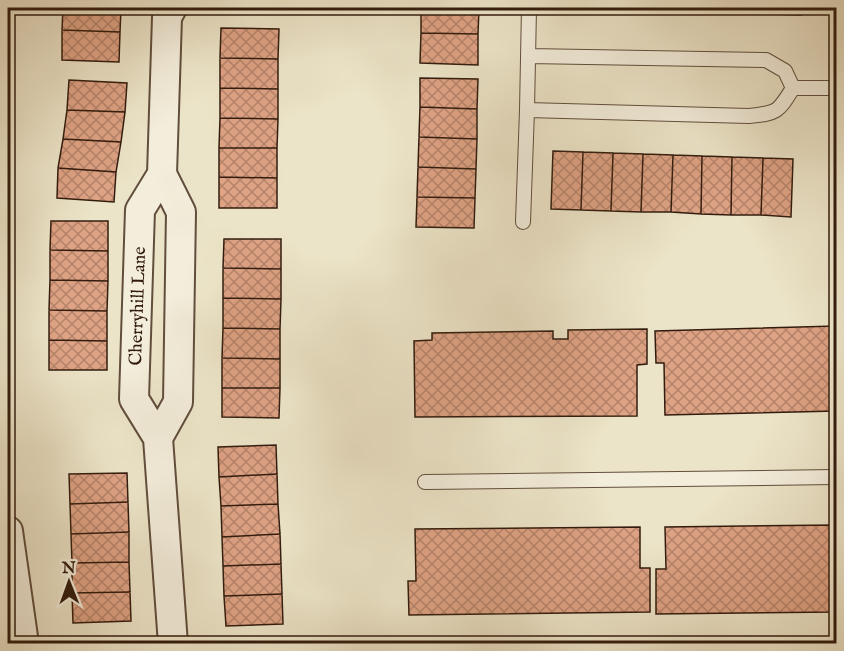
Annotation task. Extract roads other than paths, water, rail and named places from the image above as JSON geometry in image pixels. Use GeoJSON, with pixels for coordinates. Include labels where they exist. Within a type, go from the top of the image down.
{"type":"FeatureCollection","features":[{"type":"Feature","properties":{"kind":"street","name":"Cherryhill Lane"},"geometry":{"type":"LineString","coordinates":[[158,438],[178,402],[181,212],[162,174],[167,17],[172,8]]}},
{"type":"Feature","properties":{"kind":"street","name":"Cherryhill Lane"},"geometry":{"type":"LineString","coordinates":[[162,174],[140,210],[134,399],[158,438],[173,644]]}},
{"type":"Feature","properties":{"kind":"street"},"geometry":{"type":"LineString","coordinates":[[8,531],[24,644]]}},
{"type":"Feature","properties":{"kind":"lane"},"geometry":{"type":"LineString","coordinates":[[523,222],[529,8]]}},
{"type":"Feature","properties":{"kind":"lane"},"geometry":{"type":"LineString","coordinates":[[528,56],[766,60],[785,71],[793,88]]}},
{"type":"Feature","properties":{"kind":"lane"},"geometry":{"type":"LineString","coordinates":[[793,88],[837,88]]}},
{"type":"Feature","properties":{"kind":"lane"},"geometry":{"type":"LineString","coordinates":[[527,110],[749,117],[768,114],[780,109],[793,88]]}},
{"type":"Feature","properties":{"kind":"lane"},"geometry":{"type":"LineString","coordinates":[[425,482],[837,477]]}}]}
